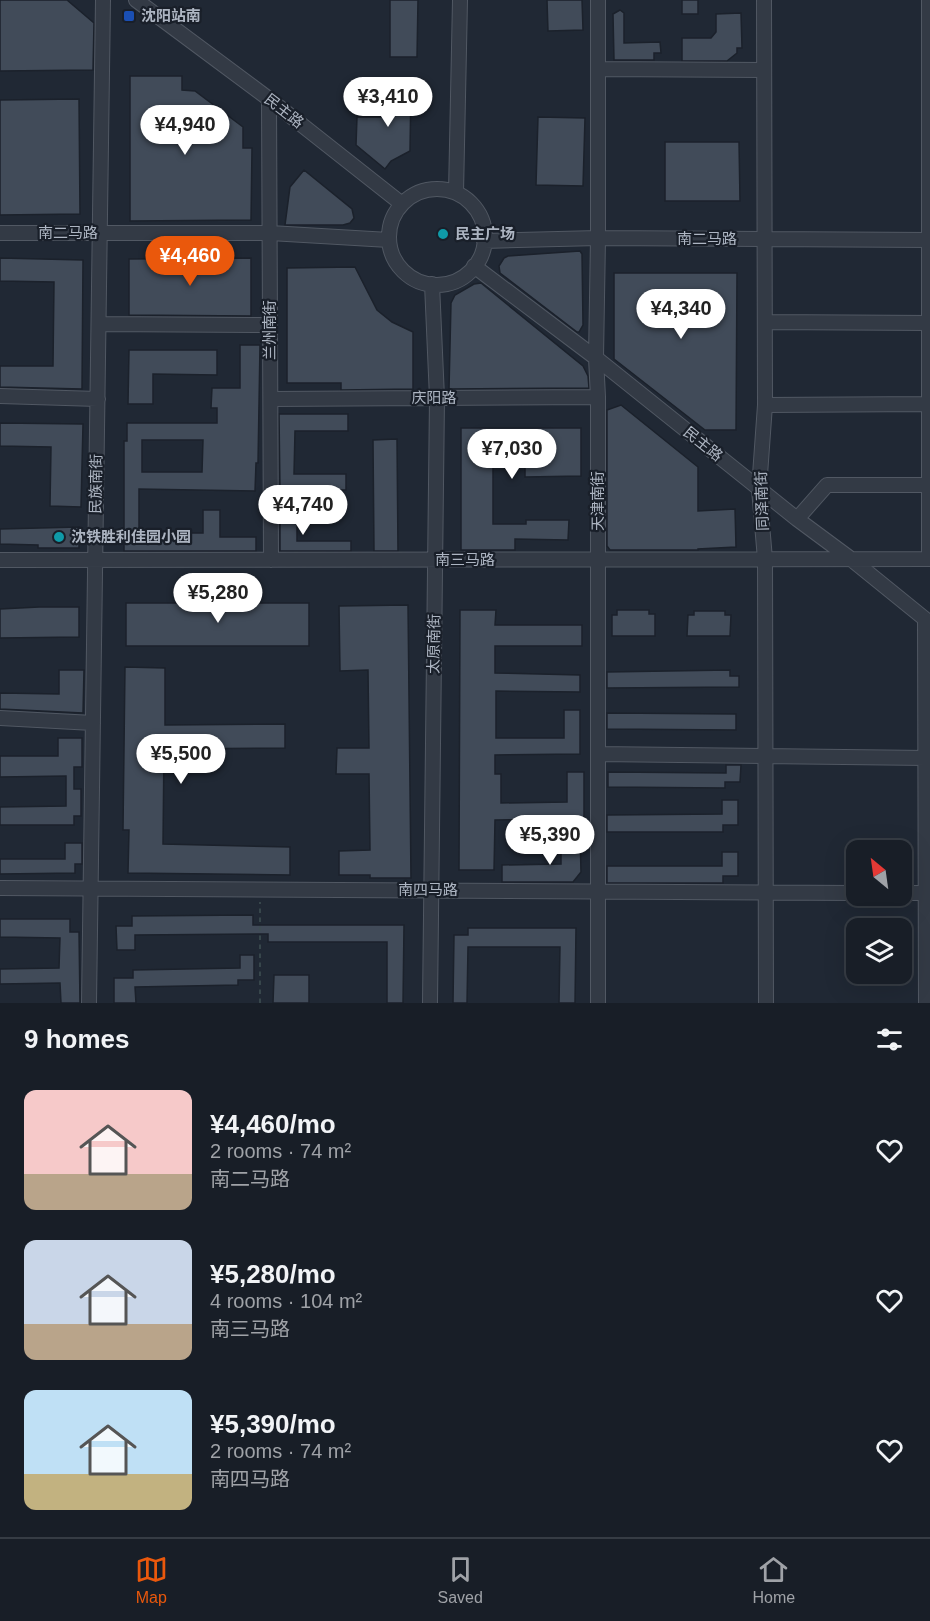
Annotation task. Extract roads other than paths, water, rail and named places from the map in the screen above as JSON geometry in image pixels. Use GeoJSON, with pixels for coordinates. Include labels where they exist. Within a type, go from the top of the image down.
{"type":"FeatureCollection","features":[{"type":"Feature","properties":{"kind":"street","name":"民族南街"},"geometry":{"type":"LineString","coordinates":[[89,1003],[103,0]]}},
{"type":"Feature","properties":{"kind":"street","name":"民主路"},"geometry":{"type":"LineString","coordinates":[[136,0],[269,99],[402,204]]}},
{"type":"Feature","properties":{"kind":"street"},"geometry":{"type":"LineString","coordinates":[[456,193],[460,0]]}},
{"type":"Feature","properties":{"kind":"street","name":"天津南街"},"geometry":{"type":"LineString","coordinates":[[598,0],[596,358],[598,397],[598,1003]]}},
{"type":"Feature","properties":{"kind":"street","name":"同泽南街"},"geometry":{"type":"LineString","coordinates":[[764,0],[765,405],[759,489],[765,559],[766,1003]]}},
{"type":"Feature","properties":{"kind":"street"},"geometry":{"type":"LineString","coordinates":[[929,0],[929,559]]}},
{"type":"Feature","properties":{"kind":"street"},"geometry":{"type":"LineString","coordinates":[[598,69],[764,69]]}},
{"type":"Feature","properties":{"kind":"street","name":"兰州南街"},"geometry":{"type":"LineString","coordinates":[[269,99],[271,560]]}},
{"type":"Feature","properties":{"kind":"street"},"geometry":{"type":"LineString","coordinates":[[442,189],[456,193],[469,201],[478,212],[483,226],[484,241],[481,254],[474,266],[463,277],[448,283],[432,284],[407,275],[398,265],[389,240],[394,215],[413,195],[427,190],[442,189]]}},
{"type":"Feature","properties":{"kind":"street","name":"南二马路"},"geometry":{"type":"LineString","coordinates":[[0,233],[270,233],[389,240]]}},
{"type":"Feature","properties":{"kind":"street","name":"南二马路"},"geometry":{"type":"LineString","coordinates":[[484,241],[598,238],[930,240]]}},
{"type":"Feature","properties":{"kind":"street","name":"民主路"},"geometry":{"type":"LineString","coordinates":[[474,266],[596,358],[928,621]]}},
{"type":"Feature","properties":{"kind":"street","name":"太原南街"},"geometry":{"type":"LineString","coordinates":[[430,1003],[436,398],[432,284]]}},
{"type":"Feature","properties":{"kind":"street"},"geometry":{"type":"LineString","coordinates":[[765,322],[930,323]]}},
{"type":"Feature","properties":{"kind":"street"},"geometry":{"type":"LineString","coordinates":[[99,324],[270,325]]}},
{"type":"Feature","properties":{"kind":"street"},"geometry":{"type":"LineString","coordinates":[[0,396],[98,399]]}},
{"type":"Feature","properties":{"kind":"street","name":"庆阳路"},"geometry":{"type":"LineString","coordinates":[[271,399],[598,397]]}},
{"type":"Feature","properties":{"kind":"street"},"geometry":{"type":"LineString","coordinates":[[765,405],[930,404]]}},
{"type":"Feature","properties":{"kind":"street"},"geometry":{"type":"LineString","coordinates":[[797,519],[827,485],[929,485]]}},
{"type":"Feature","properties":{"kind":"street","name":"南三马路"},"geometry":{"type":"LineString","coordinates":[[0,560],[929,559]]}},
{"type":"Feature","properties":{"kind":"street"},"geometry":{"type":"LineString","coordinates":[[926,1003],[928,621]]}},
{"type":"Feature","properties":{"kind":"street"},"geometry":{"type":"LineString","coordinates":[[0,718],[93,723]]}},
{"type":"Feature","properties":{"kind":"street"},"geometry":{"type":"LineString","coordinates":[[598,754],[926,758]]}},
{"type":"Feature","properties":{"kind":"street","name":"南四马路"},"geometry":{"type":"LineString","coordinates":[[0,888],[846,893]]}},
{"type":"Feature","properties":{"kind":"street"},"geometry":{"type":"LineString","coordinates":[[912,893],[928,893]]}},
{"type":"Feature","properties":{"kind":"place","name":"沈阳站南"},"geometry":{"type":"Point","coordinates":[129,16]}},
{"type":"Feature","properties":{"kind":"place","name":"民主广场"},"geometry":{"type":"Point","coordinates":[443,234]}},
{"type":"Feature","properties":{"kind":"place","name":"沈铁胜利佳园小园"},"geometry":{"type":"Point","coordinates":[59,537]}}]}
